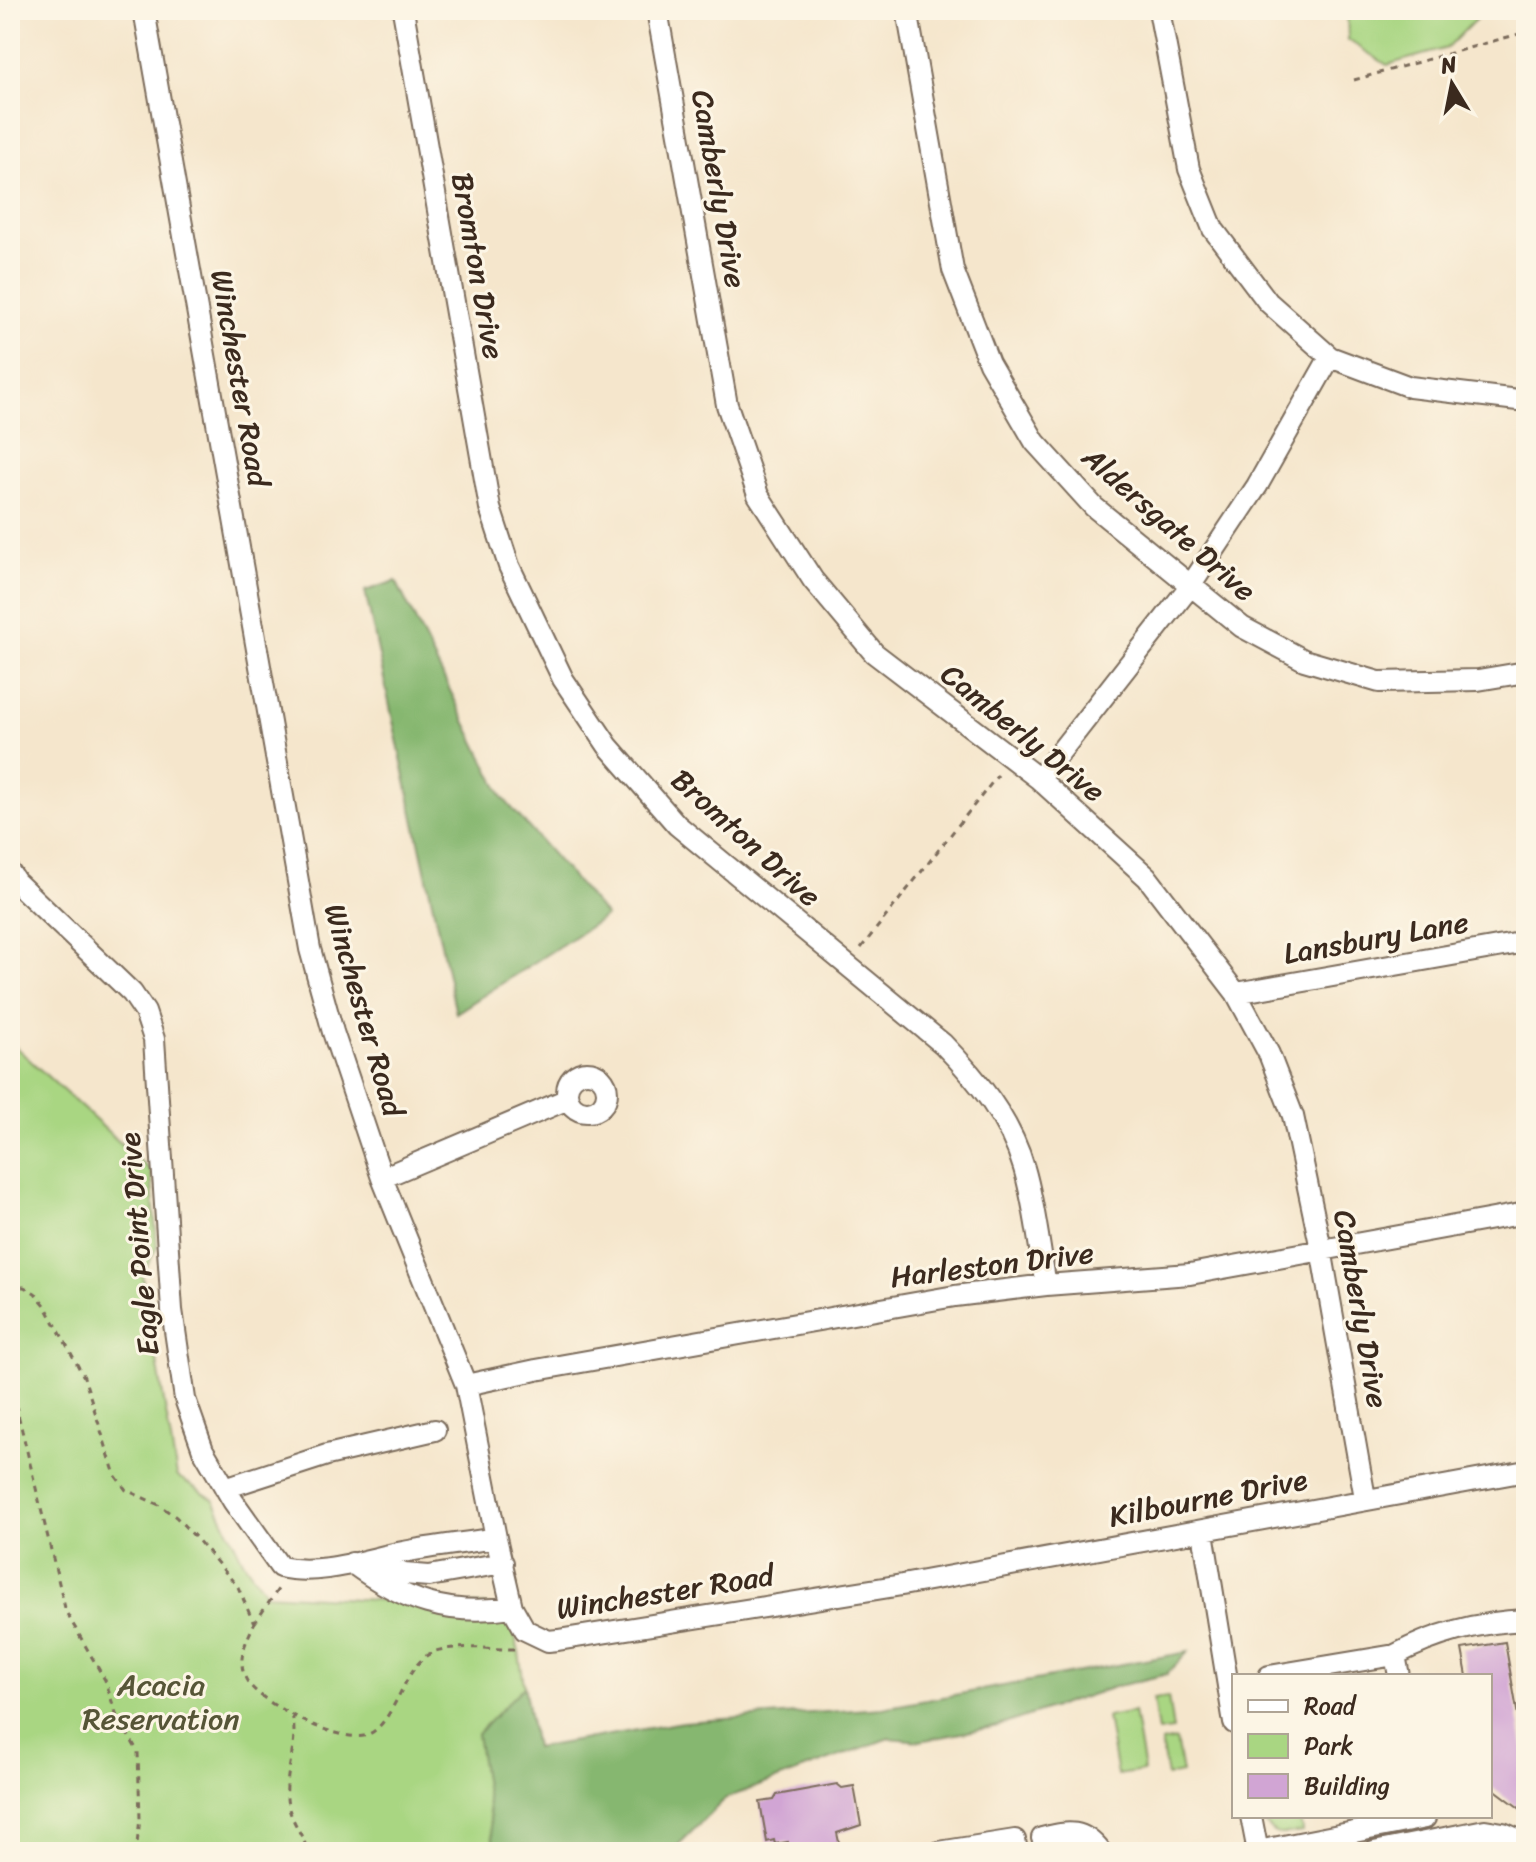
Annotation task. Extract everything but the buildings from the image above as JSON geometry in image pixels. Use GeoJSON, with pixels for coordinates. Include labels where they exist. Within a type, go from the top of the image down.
{"type":"FeatureCollection","features":[{"type":"Feature","properties":{"kind":"street","name":"Winchester Road"},"geometry":{"type":"LineString","coordinates":[[144,10],[310,949],[333,1032],[382,1178],[466,1385],[512,1607],[525,1630],[548,1641],[902,1585]]}},
{"type":"Feature","properties":{"kind":"street","name":"Bromton Drive"},"geometry":{"type":"LineString","coordinates":[[403,10],[490,508],[509,566],[563,679],[608,746],[677,825],[943,1044],[972,1074],[1004,1120],[1024,1168],[1046,1285]]}},
{"type":"Feature","properties":{"kind":"street","name":"Camberly Drive"},"geometry":{"type":"LineString","coordinates":[[657,10],[727,405],[758,495],[813,580],[874,653],[1039,779],[1147,877],[1236,993],[1269,1054],[1293,1116],[1321,1249],[1365,1498]]}},
{"type":"Feature","properties":{"kind":"street","name":"Aldersgate Drive"},"geometry":{"type":"LineString","coordinates":[[907,10],[953,270],[989,363],[1035,442],[1094,507],[1242,627],[1304,660],[1379,682],[1478,680],[1526,672]]}},
{"type":"Feature","properties":{"kind":"street"},"geometry":{"type":"LineString","coordinates":[[1159,10],[1189,169],[1213,229],[1268,302],[1330,357],[1410,387],[1526,401]]}},
{"type":"Feature","properties":{"kind":"street"},"geometry":{"type":"LineString","coordinates":[[1039,779],[1191,585],[1257,486],[1330,357]]}},
{"type":"Feature","properties":{"kind":"street","name":"Eagle Point Drive"},"geometry":{"type":"LineString","coordinates":[[10,873],[80,946],[132,993],[145,1012],[154,1039],[172,1310],[185,1399],[203,1450],[225,1488],[280,1567],[289,1569]]}},
{"type":"Feature","properties":{"kind":"street","name":"Lansbury Lane"},"geometry":{"type":"LineString","coordinates":[[1236,993],[1526,942]]}},
{"type":"Feature","properties":{"kind":"street"},"geometry":{"type":"LineString","coordinates":[[382,1178],[568,1099]]}},
{"type":"Feature","properties":{"kind":"street","name":"Harleston Drive"},"geometry":{"type":"LineString","coordinates":[[466,1385],[940,1298],[1046,1285],[1190,1274],[1526,1213]]}},
{"type":"Feature","properties":{"kind":"street"},"geometry":{"type":"LineString","coordinates":[[225,1488],[327,1455],[435,1430]]}},
{"type":"Feature","properties":{"kind":"street","name":"Kilbourne Drive"},"geometry":{"type":"LineString","coordinates":[[902,1585],[1526,1471]]}},
{"type":"Feature","properties":{"kind":"street"},"geometry":{"type":"LineString","coordinates":[[1203,1532],[1232,1703]]}},
{"type":"Feature","properties":{"kind":"street"},"geometry":{"type":"LineString","coordinates":[[289,1569],[302,1572],[496,1538]]}},
{"type":"Feature","properties":{"kind":"street"},"geometry":{"type":"LineString","coordinates":[[362,1562],[404,1574],[429,1576],[503,1563]]}},
{"type":"Feature","properties":{"kind":"street"},"geometry":{"type":"LineString","coordinates":[[362,1562],[382,1585],[423,1604],[486,1611],[512,1607]]}},
{"type":"Feature","properties":{"kind":"street"},"geometry":{"type":"LineString","coordinates":[[1281,1674],[1395,1655],[1425,1639],[1495,1622],[1526,1620]]}},
{"type":"Feature","properties":{"kind":"street"},"geometry":{"type":"LineString","coordinates":[[1395,1655],[1399,1674]]}},
{"type":"Feature","properties":{"kind":"street"},"geometry":{"type":"LineString","coordinates":[[1251,1818],[1256,1851],[1420,1818]]}},
{"type":"Feature","properties":{"kind":"street"},"geometry":{"type":"LineString","coordinates":[[1425,1818],[1432,1847]]}},
{"type":"Feature","properties":{"kind":"street"},"geometry":{"type":"LineString","coordinates":[[1374,1852],[1432,1847],[1485,1830],[1503,1833],[1526,1843]]}},
{"type":"Feature","properties":{"kind":"street"},"geometry":{"type":"LineString","coordinates":[[1076,1852],[1045,1838],[1058,1832],[1075,1833],[1088,1839],[1101,1852]]}},
{"type":"Feature","properties":{"kind":"street"},"geometry":{"type":"LineString","coordinates":[[939,1852],[1015,1840],[1017,1852]]}},
{"type":"Feature","properties":{"kind":"path"},"geometry":{"type":"LineString","coordinates":[[1354,80],[1526,32]]}},
{"type":"Feature","properties":{"kind":"path"},"geometry":{"type":"LineString","coordinates":[[861,948],[998,775]]}},
{"type":"Feature","properties":{"kind":"path"},"geometry":{"type":"LineString","coordinates":[[10,1287],[24,1287],[35,1293],[45,1305],[84,1377],[115,1475],[126,1490],[159,1505],[197,1539],[238,1587],[254,1624]]}},
{"type":"Feature","properties":{"kind":"path"},"geometry":{"type":"LineString","coordinates":[[10,1381],[66,1612],[105,1680],[116,1714],[138,1752],[140,1819],[136,1852]]}},
{"type":"Feature","properties":{"kind":"path"},"geometry":{"type":"LineString","coordinates":[[289,1569],[277,1593],[254,1624],[243,1648],[241,1664],[245,1679],[261,1697],[292,1714],[350,1737],[367,1735],[380,1725],[416,1667],[433,1651],[463,1647],[516,1649]]}},
{"type":"Feature","properties":{"kind":"path"},"geometry":{"type":"LineString","coordinates":[[292,1714],[295,1745],[287,1796],[308,1852]]}},
{"type":"Feature","properties":{"kind":"green space"},"geometry":{"type":"Polygon","coordinates":[[[1347,10],[1485,10],[1447,48],[1387,65],[1348,40],[1347,10]]]}},
{"type":"Feature","properties":{"kind":"green space"},"geometry":{"type":"Polygon","coordinates":[[[396,581],[503,798],[606,916],[456,1013],[365,591],[396,581]]]}},
{"type":"Feature","properties":{"kind":"green space","name":"Acacia Reservation"},"geometry":{"type":"Polygon","coordinates":[[[10,1042],[151,1171],[157,1247],[142,1275],[177,1476],[214,1500],[243,1561],[266,1594],[488,1606],[510,1615],[551,1852],[10,1852],[10,1042]]]}},
{"type":"Feature","properties":{"kind":"green space"},"geometry":{"type":"Polygon","coordinates":[[[1188,1652],[1167,1674],[1114,1687],[998,1726],[920,1741],[889,1738],[726,1798],[671,1852],[495,1852],[477,1734],[524,1686],[535,1748],[683,1722],[883,1708],[1188,1652]]]}},
{"type":"Feature","properties":{"kind":"green space"},"geometry":{"type":"Polygon","coordinates":[[[1168,1697],[1173,1730],[1158,1732],[1153,1699],[1168,1697]]]}},
{"type":"Feature","properties":{"kind":"green space"},"geometry":{"type":"Polygon","coordinates":[[[1134,1712],[1144,1771],[1117,1775],[1107,1717],[1134,1712]]]}},
{"type":"Feature","properties":{"kind":"green space"},"geometry":{"type":"Polygon","coordinates":[[[1176,1740],[1182,1773],[1167,1776],[1161,1743],[1176,1740]]]}},
{"type":"Feature","properties":{"kind":"green space"},"geometry":{"type":"Polygon","coordinates":[[[1262,1818],[1300,1818],[1302,1832],[1277,1834],[1269,1829],[1262,1818]]]}}]}
